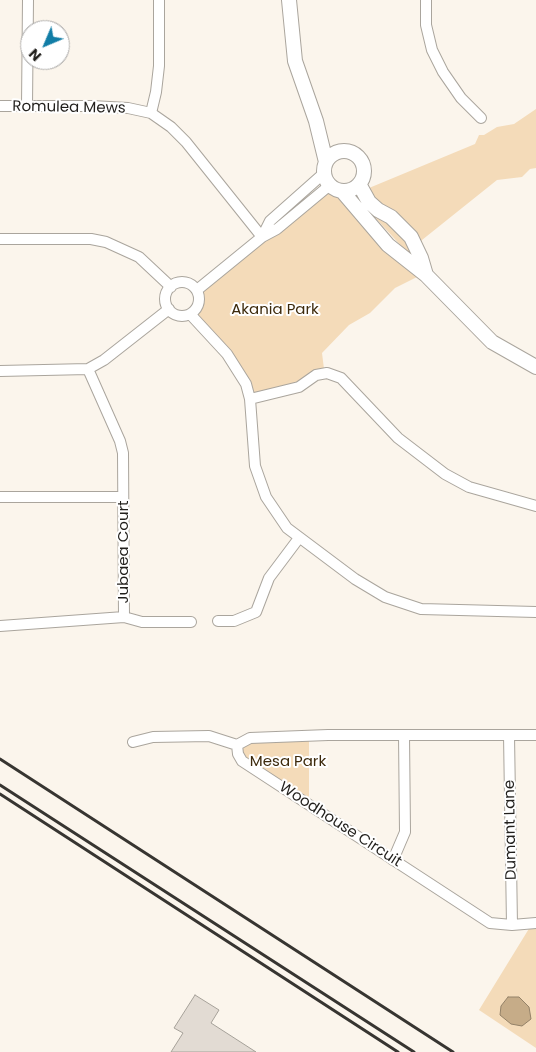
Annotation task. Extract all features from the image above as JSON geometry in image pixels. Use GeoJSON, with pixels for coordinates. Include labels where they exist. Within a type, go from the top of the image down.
{"type":"FeatureCollection","features":[{"type":"Feature","properties":{"kind":"street"},"geometry":{"type":"LineString","coordinates":[[27,106],[28,0]]}},
{"type":"Feature","properties":{"kind":"street"},"geometry":{"type":"LineString","coordinates":[[151,113],[159,66],[159,0]]}},
{"type":"Feature","properties":{"kind":"street"},"geometry":{"type":"LineString","coordinates":[[289,0],[295,61],[316,121],[330,178],[388,245],[426,275],[492,342],[536,367]]}},
{"type":"Feature","properties":{"kind":"street"},"geometry":{"type":"LineString","coordinates":[[426,0],[426,25],[432,50],[443,72],[461,98],[481,118]]}},
{"type":"Feature","properties":{"kind":"street","name":"Romulea Mews"},"geometry":{"type":"LineString","coordinates":[[0,106],[128,108],[151,113],[171,127],[186,142],[262,237]]}},
{"type":"Feature","properties":{"kind":"street"},"geometry":{"type":"LineString","coordinates":[[316,121],[326,136],[343,152]]}},
{"type":"Feature","properties":{"kind":"street"},"geometry":{"type":"LineString","coordinates":[[196,290],[262,237],[278,229],[330,178],[332,155],[343,152],[354,154],[362,164],[362,178],[359,184],[349,191],[330,178]]}},
{"type":"Feature","properties":{"kind":"street"},"geometry":{"type":"LineString","coordinates":[[359,184],[369,202],[378,210],[391,217],[411,237],[426,275]]}},
{"type":"Feature","properties":{"kind":"street"},"geometry":{"type":"LineString","coordinates":[[0,239],[91,239],[106,242],[139,257],[171,287]]}},
{"type":"Feature","properties":{"kind":"street"},"geometry":{"type":"LineString","coordinates":[[184,282],[193,286],[196,290],[199,302],[190,314],[181,316],[169,309],[166,298],[171,287],[184,282]]}},
{"type":"Feature","properties":{"kind":"street"},"geometry":{"type":"LineString","coordinates":[[0,371],[88,369],[104,360],[169,309]]}},
{"type":"Feature","properties":{"kind":"street"},"geometry":{"type":"LineString","coordinates":[[190,314],[227,354],[246,384],[250,399],[255,466],[266,497],[287,528],[354,579],[385,597],[421,610],[536,612]]}},
{"type":"Feature","properties":{"kind":"street","name":"Jubaea Court"},"geometry":{"type":"LineString","coordinates":[[0,626],[124,617],[123,453],[120,441],[88,369]]}},
{"type":"Feature","properties":{"kind":"street"},"geometry":{"type":"LineString","coordinates":[[250,399],[298,387],[316,375],[327,373],[341,378],[398,438],[445,474],[469,487],[536,506]]}},
{"type":"Feature","properties":{"kind":"street"},"geometry":{"type":"LineString","coordinates":[[0,498],[123,497]]}},
{"type":"Feature","properties":{"kind":"street"},"geometry":{"type":"LineString","coordinates":[[218,621],[234,621],[256,612],[269,578],[299,538]]}},
{"type":"Feature","properties":{"kind":"street"},"geometry":{"type":"LineString","coordinates":[[124,617],[142,622],[191,622]]}},
{"type":"Feature","properties":{"kind":"street"},"geometry":{"type":"LineString","coordinates":[[134,742],[153,737],[209,736],[237,746],[250,738],[328,735],[536,735]]}},
{"type":"Feature","properties":{"kind":"street"},"geometry":{"type":"LineString","coordinates":[[393,860],[405,832],[404,735]]}},
{"type":"Feature","properties":{"kind":"street","name":"Dumant Lane"},"geometry":{"type":"LineString","coordinates":[[509,735],[512,925]]}},
{"type":"Feature","properties":{"kind":"street","name":"Woodhouse Circuit"},"geometry":{"type":"LineString","coordinates":[[237,746],[238,754],[242,761],[490,923],[512,925],[536,923]]}},
{"type":"Feature","properties":{"kind":"green space"},"geometry":{"type":"Polygon","coordinates":[[[536,109],[536,168],[530,169],[522,177],[497,180],[422,240],[415,261],[370,212],[357,193],[475,144],[479,135],[484,135],[497,127],[514,124],[536,109]]]}},
{"type":"Feature","properties":{"kind":"green space","name":"Akania Park"},"geometry":{"type":"Polygon","coordinates":[[[329,187],[350,193],[417,277],[395,288],[370,313],[349,325],[322,353],[324,369],[299,385],[253,399],[246,384],[191,314],[199,305],[199,290],[329,187]]]}},
{"type":"Feature","properties":{"kind":"green space","name":"Mesa Park"},"geometry":{"type":"Polygon","coordinates":[[[309,740],[309,796],[307,800],[244,759],[242,750],[246,743],[309,740]]]}},
{"type":"Feature","properties":{"kind":"green space"},"geometry":{"type":"Polygon","coordinates":[[[536,926],[536,1048],[479,1010],[530,927],[536,926]]]}},
{"type":"Feature","properties":{"kind":"shaded area"},"geometry":{"type":"Polygon","coordinates":[[[508,997],[519,997],[529,1007],[531,1019],[522,1026],[511,1024],[500,1015],[501,1006],[508,997]]]}},
{"type":"Feature","properties":{"kind":"building"},"geometry":{"type":"Polygon","coordinates":[[[195,995],[219,1010],[211,1023],[256,1052],[171,1052],[183,1033],[174,1028],[195,995]]]}},
{"type":"Feature","properties":{"kind":"railway"},"geometry":{"type":"LineString","coordinates":[[0,759],[453,1052]]}},
{"type":"Feature","properties":{"kind":"railway"},"geometry":{"type":"LineString","coordinates":[[0,785],[414,1052]]}},
{"type":"Feature","properties":{"kind":"railway"},"geometry":{"type":"LineString","coordinates":[[0,794],[398,1052]]}}]}
